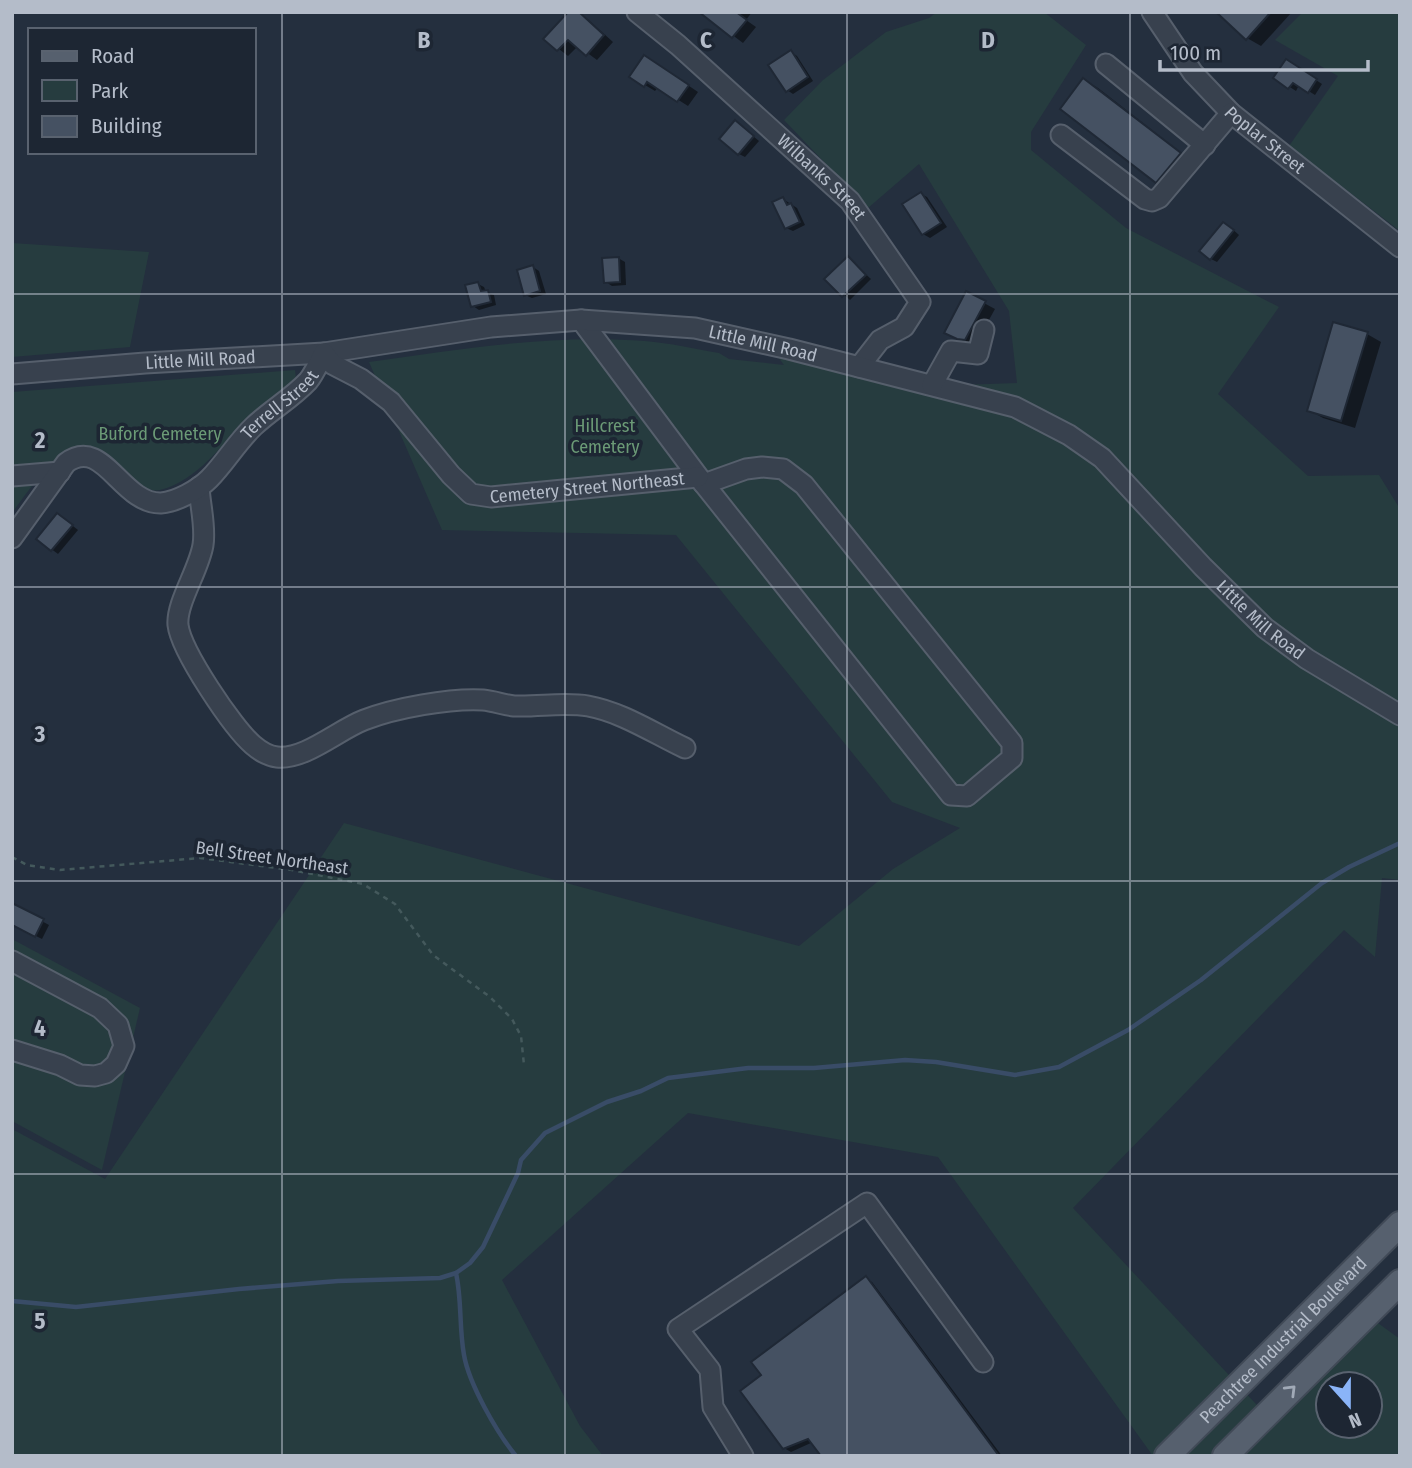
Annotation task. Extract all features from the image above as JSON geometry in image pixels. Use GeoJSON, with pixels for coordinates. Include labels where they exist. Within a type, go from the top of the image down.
{"type":"FeatureCollection","features":[{"type":"Feature","properties":{"kind":"main road","name":"Peachtree Industrial Boulevard"},"geometry":{"type":"LineString","coordinates":[[1167,1456],[1400,1224]]}},
{"type":"Feature","properties":{"kind":"main road"},"geometry":{"type":"LineString","coordinates":[[1225,1456],[1400,1282]]}},
{"type":"Feature","properties":{"kind":"main road"},"geometry":{"type":"LineString","coordinates":[[1235,1388],[1263,1418]]}},
{"type":"Feature","properties":{"kind":"street","name":"Wilbanks Street"},"geometry":{"type":"LineString","coordinates":[[637,12],[688,54],[850,201],[919,302],[904,327],[880,340],[859,366]]}},
{"type":"Feature","properties":{"kind":"street","name":"Poplar Street"},"geometry":{"type":"LineString","coordinates":[[1161,16],[1193,73],[1231,113],[1400,247]]}},
{"type":"Feature","properties":{"kind":"street"},"geometry":{"type":"LineString","coordinates":[[1106,64],[1205,145]]}},
{"type":"Feature","properties":{"kind":"street"},"geometry":{"type":"LineString","coordinates":[[1061,135],[1145,199],[1152,201],[1159,198],[1231,113]]}},
{"type":"Feature","properties":{"kind":"street","name":"Little Mill Road"},"geometry":{"type":"LineString","coordinates":[[12,374],[145,363],[324,354],[491,327],[582,320],[695,328],[859,366],[1015,407],[1069,435],[1102,458],[1203,567],[1265,628],[1307,659],[1400,715]]}},
{"type":"Feature","properties":{"kind":"street"},"geometry":{"type":"LineString","coordinates":[[582,320],[701,481],[951,795],[967,796],[1012,758],[1012,743],[804,485],[783,469],[762,467],[701,481]]}},
{"type":"Feature","properties":{"kind":"street"},"geometry":{"type":"LineString","coordinates":[[932,385],[951,351],[978,354],[984,330]]}},
{"type":"Feature","properties":{"kind":"street","name":"Cemetery Street Northeast"},"geometry":{"type":"LineString","coordinates":[[324,354],[332,364],[362,379],[391,402],[471,494],[491,497],[701,481]]}},
{"type":"Feature","properties":{"kind":"street","name":"Terrell Street"},"geometry":{"type":"LineString","coordinates":[[12,538],[60,472],[75,456],[87,454],[97,460],[135,494],[147,501],[162,503],[199,487],[253,427],[309,380],[324,354]]}},
{"type":"Feature","properties":{"kind":"street"},"geometry":{"type":"LineString","coordinates":[[12,476],[60,472]]}},
{"type":"Feature","properties":{"kind":"street"},"geometry":{"type":"LineString","coordinates":[[199,487],[204,543],[180,608],[180,635],[185,648],[220,703],[243,733],[266,754],[279,757],[294,754],[366,719],[432,704],[483,700],[514,706],[589,706],[613,714],[685,748]]}},
{"type":"Feature","properties":{"kind":"street"},"geometry":{"type":"LineString","coordinates":[[12,961],[100,1009],[118,1025],[124,1046],[116,1064],[106,1073],[95,1076],[79,1076],[60,1065],[12,1050]]}},
{"type":"Feature","properties":{"kind":"street"},"geometry":{"type":"LineString","coordinates":[[743,1456],[713,1407],[710,1370],[678,1329],[867,1203],[983,1362]]}},
{"type":"Feature","properties":{"kind":"path","name":"Bell Street Northeast"},"geometry":{"type":"LineString","coordinates":[[12,857],[27,865],[60,870],[200,858],[292,870],[363,884],[395,904],[433,956],[490,997],[512,1019],[521,1036],[524,1065]]}},
{"type":"Feature","properties":{"kind":"green space","name":"Hillcrest Cemetery"},"geometry":{"type":"Polygon","coordinates":[[[937,12],[1044,12],[1086,45],[1031,132],[1031,150],[1126,228],[1279,307],[1218,394],[1308,476],[1379,475],[1400,509],[1400,880],[1382,878],[1375,957],[1344,930],[1073,1208],[1269,1418],[1364,1313],[1400,1339],[1400,1456],[1153,1456],[938,1157],[688,1113],[502,1280],[580,1426],[603,1456],[12,1456],[12,1129],[105,1179],[344,823],[799,946],[893,869],[960,828],[892,802],[676,535],[442,530],[369,362],[506,344],[609,339],[664,343],[719,353],[729,359],[784,365],[772,349],[904,387],[1017,383],[1009,311],[919,164],[868,208],[784,120],[823,80],[886,32],[929,18],[937,12]]]}},
{"type":"Feature","properties":{"kind":"green space"},"geometry":{"type":"Polygon","coordinates":[[[1303,12],[1400,12],[1400,231],[1289,146],[1338,76],[1275,40],[1303,12]]]}},
{"type":"Feature","properties":{"kind":"green space"},"geometry":{"type":"Polygon","coordinates":[[[12,243],[149,252],[130,347],[12,357],[12,243]]]}},
{"type":"Feature","properties":{"kind":"green space","name":"Buford Cemetery"},"geometry":{"type":"Polygon","coordinates":[[[295,370],[296,378],[291,383],[260,408],[198,470],[174,485],[157,490],[147,489],[95,449],[83,447],[71,450],[48,468],[12,513],[12,392],[295,370]]]}},
{"type":"Feature","properties":{"kind":"green space"},"geometry":{"type":"Polygon","coordinates":[[[12,939],[140,1008],[102,1170],[12,1121],[12,939]]]}},
{"type":"Feature","properties":{"kind":"building"},"geometry":{"type":"Polygon","coordinates":[[[568,12],[579,12],[604,35],[586,56],[568,40],[557,51],[543,39],[568,12]]]}},
{"type":"Feature","properties":{"kind":"building"},"geometry":{"type":"Polygon","coordinates":[[[699,12],[736,12],[747,20],[732,38],[699,12]]]}},
{"type":"Feature","properties":{"kind":"building"},"geometry":{"type":"Polygon","coordinates":[[[1216,12],[1271,12],[1246,40],[1216,12]]]}},
{"type":"Feature","properties":{"kind":"building"},"geometry":{"type":"Polygon","coordinates":[[[791,50],[808,77],[786,92],[768,65],[791,50]]]}},
{"type":"Feature","properties":{"kind":"building"},"geometry":{"type":"Polygon","coordinates":[[[644,55],[689,85],[677,102],[647,82],[644,87],[629,77],[644,55]]]}},
{"type":"Feature","properties":{"kind":"building"},"geometry":{"type":"Polygon","coordinates":[[[1286,59],[1317,79],[1308,93],[1293,83],[1288,89],[1273,78],[1286,59]]]}},
{"type":"Feature","properties":{"kind":"building"},"geometry":{"type":"Polygon","coordinates":[[[1083,78],[1181,153],[1156,183],[1060,109],[1083,78]]]}},
{"type":"Feature","properties":{"kind":"building"},"geometry":{"type":"Polygon","coordinates":[[[735,120],[754,136],[738,155],[719,139],[735,120]]]}},
{"type":"Feature","properties":{"kind":"building"},"geometry":{"type":"Polygon","coordinates":[[[921,192],[941,223],[922,235],[902,204],[921,192]]]}},
{"type":"Feature","properties":{"kind":"building"},"geometry":{"type":"Polygon","coordinates":[[[783,197],[787,205],[791,203],[800,222],[785,229],[772,202],[783,197]]]}},
{"type":"Feature","properties":{"kind":"building"},"geometry":{"type":"Polygon","coordinates":[[[1223,222],[1234,230],[1210,260],[1199,251],[1223,222]]]}},
{"type":"Feature","properties":{"kind":"building"},"geometry":{"type":"Polygon","coordinates":[[[848,256],[866,275],[842,297],[824,279],[848,256]]]}},
{"type":"Feature","properties":{"kind":"building"},"geometry":{"type":"Polygon","coordinates":[[[619,257],[620,282],[604,283],[602,258],[619,257]]]}},
{"type":"Feature","properties":{"kind":"building"},"geometry":{"type":"Polygon","coordinates":[[[533,265],[540,291],[524,296],[517,270],[533,265]]]}},
{"type":"Feature","properties":{"kind":"building"},"geometry":{"type":"Polygon","coordinates":[[[478,282],[481,291],[488,290],[491,302],[471,307],[465,285],[478,282]]]}},
{"type":"Feature","properties":{"kind":"building"},"geometry":{"type":"Polygon","coordinates":[[[966,291],[986,301],[965,340],[944,333],[966,291]]]}},
{"type":"Feature","properties":{"kind":"building"},"geometry":{"type":"Polygon","coordinates":[[[1333,322],[1368,332],[1341,421],[1307,411],[1333,322]]]}},
{"type":"Feature","properties":{"kind":"building"},"geometry":{"type":"Polygon","coordinates":[[[57,513],[73,525],[51,551],[36,539],[57,513]]]}},
{"type":"Feature","properties":{"kind":"building"},"geometry":{"type":"Polygon","coordinates":[[[12,903],[44,919],[35,937],[12,925],[12,903]]]}},
{"type":"Feature","properties":{"kind":"building"},"geometry":{"type":"Polygon","coordinates":[[[866,1276],[999,1456],[821,1456],[808,1439],[783,1449],[740,1391],[761,1375],[751,1362],[866,1276]]]}},
{"type":"Feature","properties":{"kind":"waterway"},"geometry":{"type":"LineString","coordinates":[[12,1301],[76,1307],[338,1281],[440,1278],[456,1273],[470,1263],[483,1247],[518,1173],[521,1160],[545,1133],[607,1102],[641,1091],[668,1078],[748,1068],[814,1068],[905,1060],[936,1062],[1015,1075],[1059,1067],[1128,1030],[1201,980],[1322,883],[1400,843]]}},
{"type":"Feature","properties":{"kind":"waterway"},"geometry":{"type":"LineString","coordinates":[[456,1273],[462,1345],[467,1367],[485,1408],[516,1456]]}}]}
